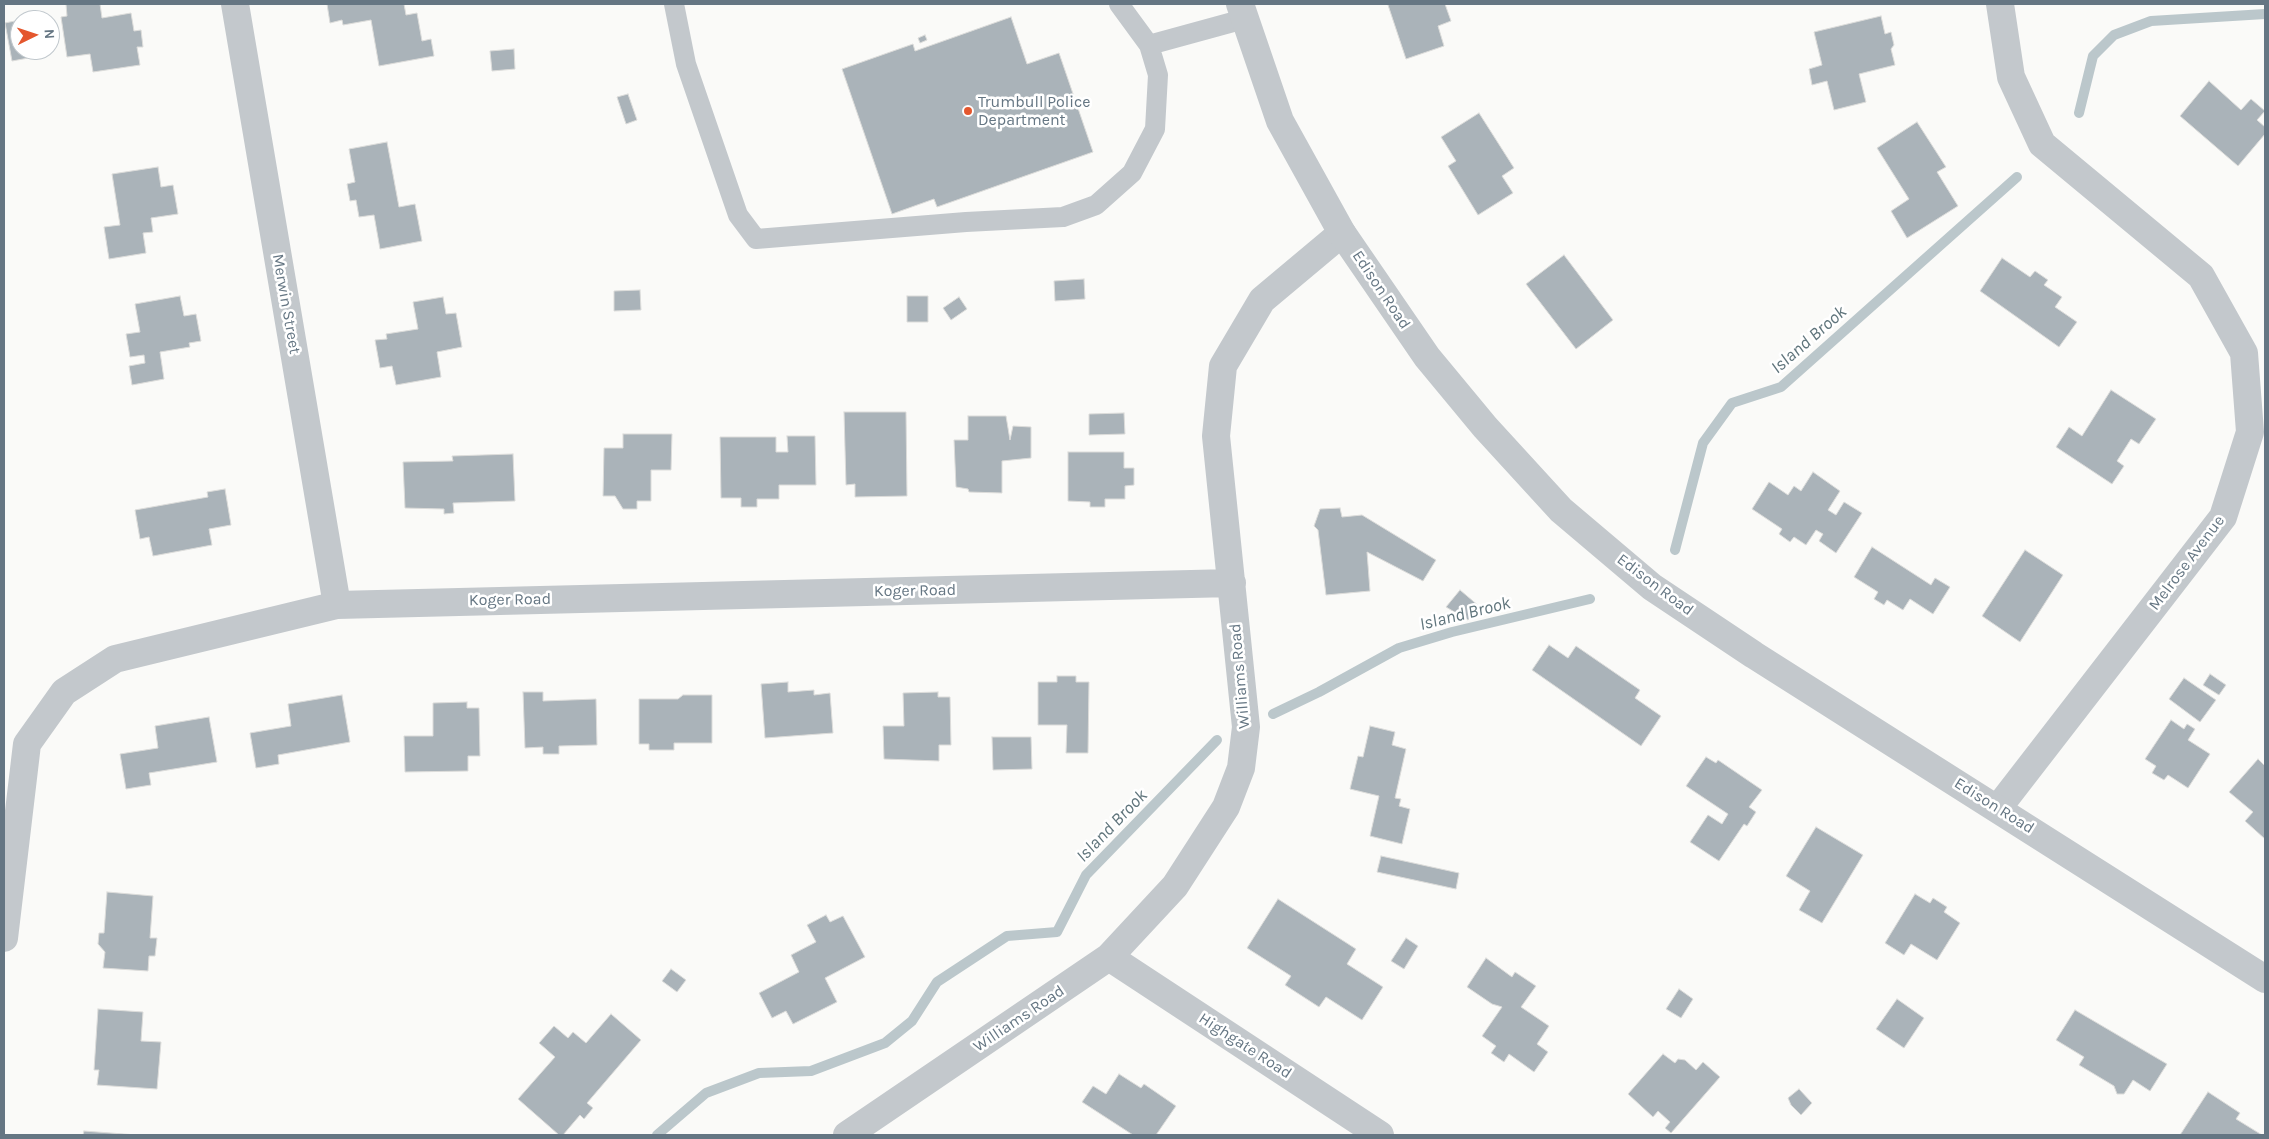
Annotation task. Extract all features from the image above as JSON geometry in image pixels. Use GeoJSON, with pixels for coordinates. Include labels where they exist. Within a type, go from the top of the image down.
{"type":"FeatureCollection","features":[{"type":"Feature","properties":{"kind":"street","name":"Merwin Street"},"geometry":{"type":"LineString","coordinates":[[236,4],[337,605]]}},
{"type":"Feature","properties":{"kind":"street","name":"Melrose Avenue"},"geometry":{"type":"LineString","coordinates":[[1998,808],[2224,517],[2250,432],[2244,353],[2201,276],[2042,144],[2010,78],[2000,4]]}},
{"type":"Feature","properties":{"kind":"street","name":"Edison Road"},"geometry":{"type":"LineString","coordinates":[[1242,11],[1280,121],[1342,233],[1427,357],[1485,427],[1561,510],[1652,587],[1754,655],[2265,979]]}},
{"type":"Feature","properties":{"kind":"street","name":"Williams Road"},"geometry":{"type":"LineString","coordinates":[[847,1135],[1109,957],[1175,886],[1226,807],[1241,768],[1246,728],[1216,436],[1222,366],[1262,300],[1342,233]]}},
{"type":"Feature","properties":{"kind":"street","name":"Koger Road"},"geometry":{"type":"LineString","coordinates":[[4,938],[27,744],[64,692],[115,658],[337,605],[1232,583]]}},
{"type":"Feature","properties":{"kind":"street","name":"Highgate Road"},"geometry":{"type":"LineString","coordinates":[[1109,957],[1380,1135]]}},
{"type":"Feature","properties":{"kind":"lane"},"geometry":{"type":"LineString","coordinates":[[674,4],[686,64],[738,215],[756,239],[966,222],[1063,217],[1096,205],[1132,173],[1155,130],[1158,75],[1149,45],[1119,4]]}},
{"type":"Feature","properties":{"kind":"lane"},"geometry":{"type":"LineString","coordinates":[[1149,45],[1242,11]]}},
{"type":"Feature","properties":{"kind":"building"},"geometry":{"type":"Polygon","coordinates":[[[66,4],[100,4],[102,18],[131,13],[134,31],[141,30],[143,47],[137,47],[140,65],[93,72],[90,54],[67,57],[61,17],[67,16],[66,4]]]}},
{"type":"Feature","properties":{"kind":"building"},"geometry":{"type":"Polygon","coordinates":[[[327,4],[404,4],[406,15],[417,13],[422,41],[431,39],[434,56],[379,66],[371,20],[343,25],[342,20],[330,23],[327,4]]]}},
{"type":"Feature","properties":{"kind":"building"},"geometry":{"type":"Polygon","coordinates":[[[1445,4],[1451,21],[1438,26],[1444,46],[1406,59],[1388,5],[1445,4]]]}},
{"type":"Feature","properties":{"kind":"building"},"geometry":{"type":"Polygon","coordinates":[[[1881,16],[1885,34],[1891,32],[1894,45],[1891,49],[1895,65],[1859,74],[1866,102],[1834,110],[1827,81],[1812,85],[1809,69],[1822,65],[1814,32],[1881,16]]]}},
{"type":"Feature","properties":{"kind":"building","name":"Trumbull Police Department"},"geometry":{"type":"Polygon","coordinates":[[[1011,17],[1027,64],[1059,53],[1093,152],[937,207],[934,199],[892,214],[842,69],[913,44],[915,51],[1011,17]]]}},
{"type":"Feature","properties":{"kind":"building"},"geometry":{"type":"Polygon","coordinates":[[[10,22],[10,50],[5,23],[10,22]]]}},
{"type":"Feature","properties":{"kind":"building"},"geometry":{"type":"Polygon","coordinates":[[[925,35],[927,40],[920,43],[918,38],[925,35]]]}},
{"type":"Feature","properties":{"kind":"building"},"geometry":{"type":"Polygon","coordinates":[[[514,49],[515,69],[492,71],[490,51],[514,49]]]}},
{"type":"Feature","properties":{"kind":"building"},"geometry":{"type":"Polygon","coordinates":[[[2209,81],[2241,110],[2251,99],[2265,111],[2257,120],[2265,127],[2265,134],[2238,166],[2180,116],[2209,81]]]}},
{"type":"Feature","properties":{"kind":"building"},"geometry":{"type":"Polygon","coordinates":[[[628,94],[637,120],[626,124],[617,97],[628,94]]]}},
{"type":"Feature","properties":{"kind":"building"},"geometry":{"type":"Polygon","coordinates":[[[1479,113],[1514,168],[1502,176],[1513,193],[1478,215],[1448,166],[1456,161],[1441,137],[1479,113]]]}},
{"type":"Feature","properties":{"kind":"building"},"geometry":{"type":"Polygon","coordinates":[[[1917,122],[1946,167],[1937,172],[1958,206],[1907,238],[1891,211],[1909,199],[1877,148],[1917,122]]]}},
{"type":"Feature","properties":{"kind":"building"},"geometry":{"type":"Polygon","coordinates":[[[387,142],[399,207],[415,204],[422,241],[380,249],[374,215],[359,217],[356,200],[350,201],[347,184],[355,182],[349,149],[387,142]]]}},
{"type":"Feature","properties":{"kind":"building"},"geometry":{"type":"Polygon","coordinates":[[[158,167],[161,187],[173,185],[178,214],[151,218],[153,232],[143,233],[146,253],[109,259],[104,227],[120,225],[112,174],[158,167]]]}},
{"type":"Feature","properties":{"kind":"building"},"geometry":{"type":"Polygon","coordinates":[[[1564,255],[1613,320],[1576,349],[1526,284],[1564,255]]]}},
{"type":"Feature","properties":{"kind":"building"},"geometry":{"type":"Polygon","coordinates":[[[2002,258],[2030,277],[2035,271],[2048,280],[2044,285],[2062,297],[2055,307],[2077,322],[2059,347],[1980,291],[2002,258]]]}},
{"type":"Feature","properties":{"kind":"building"},"geometry":{"type":"Polygon","coordinates":[[[1084,279],[1085,299],[1055,301],[1054,281],[1084,279]]]}},
{"type":"Feature","properties":{"kind":"building"},"geometry":{"type":"Polygon","coordinates":[[[640,290],[641,310],[614,311],[614,291],[640,290]]]}},
{"type":"Feature","properties":{"kind":"building"},"geometry":{"type":"Polygon","coordinates":[[[180,296],[184,316],[196,314],[201,341],[189,343],[190,347],[160,352],[164,379],[132,385],[129,366],[145,363],[144,355],[130,357],[126,334],[140,332],[135,304],[180,296]]]}},
{"type":"Feature","properties":{"kind":"building"},"geometry":{"type":"Polygon","coordinates":[[[907,296],[928,296],[928,322],[907,322],[907,296]]]}},
{"type":"Feature","properties":{"kind":"building"},"geometry":{"type":"Polygon","coordinates":[[[443,297],[446,314],[456,313],[462,347],[437,352],[441,377],[396,385],[392,366],[380,368],[375,340],[387,339],[386,334],[418,329],[413,302],[443,297]]]}},
{"type":"Feature","properties":{"kind":"building"},"geometry":{"type":"Polygon","coordinates":[[[959,297],[967,309],[951,320],[943,308],[959,297]]]}},
{"type":"Feature","properties":{"kind":"building"},"geometry":{"type":"Polygon","coordinates":[[[2111,390],[2156,419],[2139,444],[2131,439],[2117,461],[2124,466],[2112,484],[2056,447],[2069,427],[2082,436],[2111,390]]]}},
{"type":"Feature","properties":{"kind":"building"},"geometry":{"type":"Polygon","coordinates":[[[844,412],[906,412],[907,496],[855,497],[855,484],[846,485],[844,412]]]}},
{"type":"Feature","properties":{"kind":"building"},"geometry":{"type":"Polygon","coordinates":[[[1124,413],[1125,434],[1089,435],[1089,414],[1124,413]]]}},
{"type":"Feature","properties":{"kind":"building"},"geometry":{"type":"Polygon","coordinates":[[[968,416],[1006,416],[1010,440],[1013,426],[1031,427],[1031,458],[1002,461],[1002,493],[969,492],[968,489],[956,487],[954,440],[968,440],[968,416]]]}},
{"type":"Feature","properties":{"kind":"building"},"geometry":{"type":"Polygon","coordinates":[[[623,434],[672,434],[671,470],[651,470],[651,501],[637,501],[637,509],[623,509],[615,496],[603,496],[604,448],[623,448],[623,434]]]}},
{"type":"Feature","properties":{"kind":"building"},"geometry":{"type":"Polygon","coordinates":[[[787,436],[815,436],[816,485],[779,485],[779,499],[757,499],[757,507],[741,507],[741,498],[721,498],[720,437],[776,437],[776,452],[788,452],[787,436]]]}},
{"type":"Feature","properties":{"kind":"building"},"geometry":{"type":"Polygon","coordinates":[[[1068,452],[1124,452],[1124,468],[1134,468],[1134,485],[1125,486],[1125,499],[1105,499],[1105,507],[1090,507],[1090,502],[1068,501],[1068,452]]]}},
{"type":"Feature","properties":{"kind":"building"},"geometry":{"type":"Polygon","coordinates":[[[513,454],[515,501],[453,503],[454,513],[444,514],[444,509],[405,508],[403,462],[453,461],[452,456],[513,454]]]}},
{"type":"Feature","properties":{"kind":"building"},"geometry":{"type":"Polygon","coordinates":[[[1813,472],[1840,491],[1828,510],[1836,515],[1844,502],[1862,513],[1836,553],[1819,541],[1823,534],[1816,530],[1806,545],[1794,537],[1790,542],[1779,534],[1782,529],[1752,509],[1769,482],[1788,495],[1794,486],[1801,491],[1813,472]]]}},
{"type":"Feature","properties":{"kind":"building"},"geometry":{"type":"Polygon","coordinates":[[[225,489],[231,525],[209,529],[212,545],[153,556],[149,537],[140,539],[135,510],[208,497],[207,492],[225,489]]]}},
{"type":"Feature","properties":{"kind":"building"},"geometry":{"type":"Polygon","coordinates":[[[1340,508],[1342,517],[1362,515],[1436,560],[1423,581],[1367,552],[1370,591],[1326,595],[1318,530],[1314,526],[1320,509],[1340,508]]]}},
{"type":"Feature","properties":{"kind":"building"},"geometry":{"type":"Polygon","coordinates":[[[1872,547],[1931,585],[1935,578],[1950,587],[1933,614],[1910,599],[1903,610],[1887,600],[1884,605],[1874,599],[1878,592],[1854,577],[1872,547]]]}},
{"type":"Feature","properties":{"kind":"building"},"geometry":{"type":"Polygon","coordinates":[[[2025,550],[2063,575],[2020,642],[1982,616],[2025,550]]]}},
{"type":"Feature","properties":{"kind":"building"},"geometry":{"type":"Polygon","coordinates":[[[1460,590],[1480,607],[1468,620],[1446,607],[1460,590]]]}},
{"type":"Feature","properties":{"kind":"building"},"geometry":{"type":"Polygon","coordinates":[[[1549,645],[1568,658],[1576,646],[1640,690],[1635,698],[1661,716],[1641,746],[1532,670],[1549,645]]]}},
{"type":"Feature","properties":{"kind":"building"},"geometry":{"type":"Polygon","coordinates":[[[2210,674],[2226,685],[2219,695],[2203,685],[2210,674]]]}},
{"type":"Feature","properties":{"kind":"building"},"geometry":{"type":"Polygon","coordinates":[[[1057,676],[1076,676],[1076,682],[1089,682],[1088,753],[1066,753],[1067,725],[1038,725],[1038,682],[1057,682],[1057,676]]]}},
{"type":"Feature","properties":{"kind":"building"},"geometry":{"type":"Polygon","coordinates":[[[2184,678],[2216,700],[2200,722],[2169,699],[2184,678]]]}},
{"type":"Feature","properties":{"kind":"building"},"geometry":{"type":"Polygon","coordinates":[[[788,682],[788,692],[814,690],[814,695],[830,693],[833,733],[765,738],[761,684],[788,682]]]}},
{"type":"Feature","properties":{"kind":"building"},"geometry":{"type":"Polygon","coordinates":[[[523,692],[543,692],[543,701],[596,699],[597,745],[559,746],[559,754],[543,754],[543,747],[525,748],[523,692]]]}},
{"type":"Feature","properties":{"kind":"building"},"geometry":{"type":"Polygon","coordinates":[[[938,692],[938,697],[950,697],[951,745],[939,745],[939,761],[884,759],[883,726],[904,726],[903,693],[938,692]]]}},
{"type":"Feature","properties":{"kind":"building"},"geometry":{"type":"Polygon","coordinates":[[[342,695],[350,742],[278,755],[279,764],[256,768],[250,733],[291,726],[288,704],[342,695]]]}},
{"type":"Feature","properties":{"kind":"building"},"geometry":{"type":"Polygon","coordinates":[[[683,695],[712,695],[712,743],[674,743],[674,750],[649,750],[649,744],[639,744],[639,699],[678,699],[683,695]]]}},
{"type":"Feature","properties":{"kind":"building"},"geometry":{"type":"Polygon","coordinates":[[[467,702],[467,708],[479,708],[480,756],[468,756],[468,771],[405,772],[404,736],[433,736],[433,703],[467,702]]]}},
{"type":"Feature","properties":{"kind":"building"},"geometry":{"type":"Polygon","coordinates":[[[209,717],[217,762],[149,773],[151,785],[126,789],[120,754],[158,748],[155,726],[209,717]]]}},
{"type":"Feature","properties":{"kind":"building"},"geometry":{"type":"Polygon","coordinates":[[[2171,720],[2184,729],[2187,724],[2195,729],[2188,740],[2210,754],[2188,788],[2168,775],[2164,780],[2152,773],[2156,766],[2145,759],[2171,720]]]}},
{"type":"Feature","properties":{"kind":"building"},"geometry":{"type":"Polygon","coordinates":[[[1370,726],[1395,732],[1392,745],[1406,749],[1395,798],[1401,799],[1399,806],[1410,809],[1402,844],[1370,836],[1379,796],[1350,789],[1358,756],[1363,757],[1370,726]]]}},
{"type":"Feature","properties":{"kind":"building"},"geometry":{"type":"Polygon","coordinates":[[[992,737],[1031,737],[1032,769],[993,770],[992,737]]]}},
{"type":"Feature","properties":{"kind":"building"},"geometry":{"type":"Polygon","coordinates":[[[1706,757],[1716,763],[1718,760],[1762,790],[1749,807],[1756,812],[1747,826],[1744,824],[1719,861],[1690,842],[1708,815],[1722,824],[1728,814],[1686,786],[1706,757]]]}},
{"type":"Feature","properties":{"kind":"building"},"geometry":{"type":"Polygon","coordinates":[[[2258,759],[2265,766],[2265,839],[2245,821],[2253,812],[2229,792],[2258,759]]]}},
{"type":"Feature","properties":{"kind":"building"},"geometry":{"type":"Polygon","coordinates":[[[1816,827],[1863,855],[1822,923],[1799,910],[1810,891],[1786,876],[1816,827]]]}},
{"type":"Feature","properties":{"kind":"building"},"geometry":{"type":"Polygon","coordinates":[[[1381,856],[1459,873],[1456,889],[1377,872],[1381,856]]]}},
{"type":"Feature","properties":{"kind":"building"},"geometry":{"type":"Polygon","coordinates":[[[107,892],[153,896],[150,938],[157,938],[155,956],[149,956],[148,971],[103,968],[105,952],[98,944],[99,933],[104,933],[107,892]]]}},
{"type":"Feature","properties":{"kind":"building"},"geometry":{"type":"Polygon","coordinates":[[[1915,894],[1930,903],[1933,898],[1947,907],[1944,912],[1960,923],[1937,960],[1911,944],[1904,955],[1885,943],[1915,894]]]}},
{"type":"Feature","properties":{"kind":"building"},"geometry":{"type":"Polygon","coordinates":[[[1278,899],[1356,949],[1347,964],[1383,987],[1362,1020],[1326,997],[1319,1007],[1285,985],[1291,976],[1247,948],[1278,899]]]}},
{"type":"Feature","properties":{"kind":"building"},"geometry":{"type":"Polygon","coordinates":[[[826,915],[830,922],[843,916],[865,957],[825,978],[837,1002],[793,1024],[786,1011],[772,1018],[759,993],[799,972],[791,955],[816,942],[807,925],[826,915]]]}},
{"type":"Feature","properties":{"kind":"building"},"geometry":{"type":"Polygon","coordinates":[[[1406,938],[1418,946],[1404,969],[1391,961],[1406,938]]]}},
{"type":"Feature","properties":{"kind":"building"},"geometry":{"type":"Polygon","coordinates":[[[1486,958],[1512,977],[1515,972],[1536,986],[1521,1007],[1549,1026],[1537,1044],[1548,1052],[1534,1072],[1509,1054],[1504,1062],[1491,1053],[1496,1046],[1482,1036],[1502,1007],[1492,1004],[1467,987],[1486,958]]]}},
{"type":"Feature","properties":{"kind":"building"},"geometry":{"type":"Polygon","coordinates":[[[671,969],[686,980],[677,992],[662,981],[671,969]]]}},
{"type":"Feature","properties":{"kind":"building"},"geometry":{"type":"Polygon","coordinates":[[[1679,989],[1693,999],[1681,1018],[1666,1009],[1679,989]]]}},
{"type":"Feature","properties":{"kind":"building"},"geometry":{"type":"Polygon","coordinates":[[[1897,999],[1924,1018],[1904,1048],[1876,1029],[1897,999]]]}},
{"type":"Feature","properties":{"kind":"building"},"geometry":{"type":"Polygon","coordinates":[[[98,1009],[143,1012],[141,1041],[161,1042],[157,1089],[97,1085],[99,1070],[94,1070],[98,1009]]]}},
{"type":"Feature","properties":{"kind":"building"},"geometry":{"type":"Polygon","coordinates":[[[2075,1010],[2167,1064],[2150,1091],[2133,1080],[2124,1094],[2117,1094],[2114,1086],[2079,1065],[2084,1057],[2056,1040],[2075,1010]]]}},
{"type":"Feature","properties":{"kind":"building"},"geometry":{"type":"Polygon","coordinates":[[[611,1014],[641,1040],[587,1103],[593,1108],[584,1119],[580,1115],[563,1135],[559,1135],[518,1099],[555,1057],[539,1043],[554,1026],[568,1038],[573,1032],[586,1043],[611,1014]]]}},
{"type":"Feature","properties":{"kind":"building"},"geometry":{"type":"Polygon","coordinates":[[[1663,1054],[1675,1063],[1678,1059],[1685,1060],[1696,1070],[1703,1062],[1720,1077],[1671,1133],[1665,1128],[1670,1122],[1658,1111],[1653,1117],[1628,1094],[1663,1054]]]}},
{"type":"Feature","properties":{"kind":"building"},"geometry":{"type":"Polygon","coordinates":[[[1119,1074],[1141,1088],[1144,1084],[1176,1106],[1156,1135],[1133,1135],[1082,1102],[1093,1086],[1106,1094],[1119,1074]]]}},
{"type":"Feature","properties":{"kind":"building"},"geometry":{"type":"Polygon","coordinates":[[[1799,1089],[1812,1103],[1801,1115],[1791,1105],[1788,1098],[1799,1089]]]}},
{"type":"Feature","properties":{"kind":"building"},"geometry":{"type":"Polygon","coordinates":[[[2208,1092],[2240,1113],[2236,1119],[2262,1135],[2180,1135],[2208,1092]]]}},
{"type":"Feature","properties":{"kind":"building"},"geometry":{"type":"Polygon","coordinates":[[[84,1131],[137,1135],[83,1135],[84,1131]]]}},
{"type":"Feature","properties":{"kind":"waterway","name":"Island Brook"},"geometry":{"type":"LineString","coordinates":[[2079,113],[2093,56],[2114,35],[2151,21],[2265,14]]}},
{"type":"Feature","properties":{"kind":"waterway","name":"Island Brook"},"geometry":{"type":"LineString","coordinates":[[1675,550],[1703,443],[1732,403],[1781,387],[2017,177]]}},
{"type":"Feature","properties":{"kind":"waterway","name":"Island Brook"},"geometry":{"type":"LineString","coordinates":[[1273,714],[1319,692],[1399,648],[1452,632],[1590,599]]}},
{"type":"Feature","properties":{"kind":"waterway","name":"Island Brook"},"geometry":{"type":"LineString","coordinates":[[657,1135],[706,1093],[759,1073],[811,1071],[885,1043],[912,1021],[937,982],[1007,936],[1057,932],[1086,875],[1217,740]]}},
{"type":"Feature","properties":{"kind":"place","name":"Trumbull Police Department"},"geometry":{"type":"Point","coordinates":[968,111]}}]}
